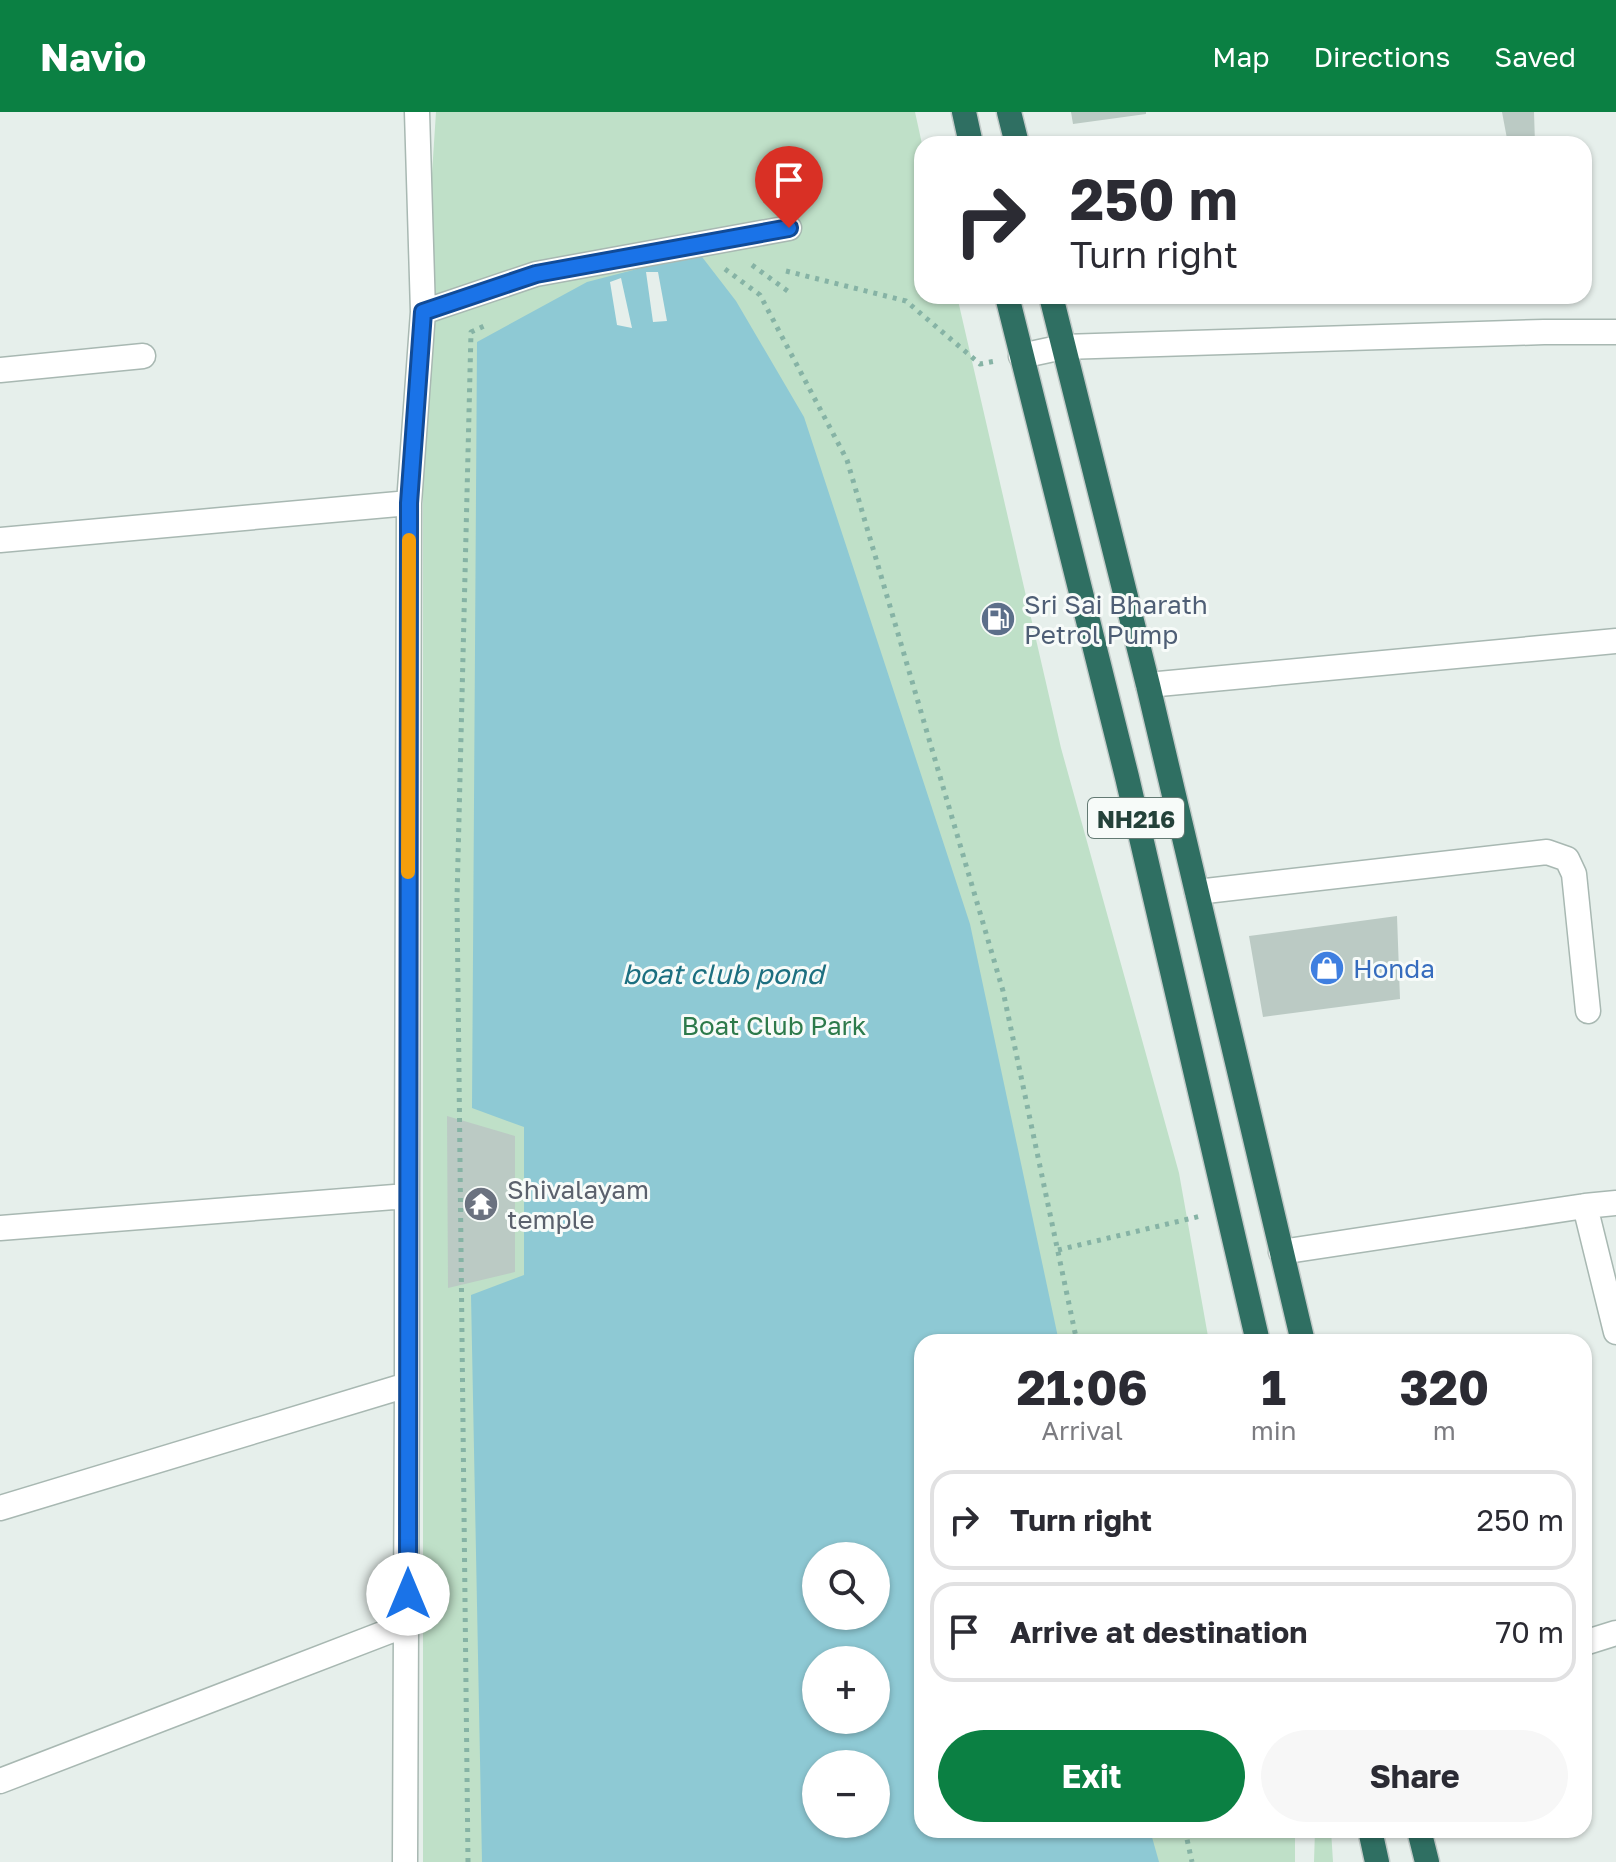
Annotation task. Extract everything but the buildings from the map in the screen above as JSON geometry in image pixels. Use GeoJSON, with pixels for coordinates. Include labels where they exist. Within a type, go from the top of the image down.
{"type":"FeatureCollection","features":[{"type":"Feature","properties":{"kind":"highway"},"geometry":{"type":"LineString","coordinates":[[964,112],[969,136]]}},
{"type":"Feature","properties":{"kind":"highway"},"geometry":{"type":"LineString","coordinates":[[1009,112],[1015,136]]}},
{"type":"Feature","properties":{"kind":"highway","name":"NH216"},"geometry":{"type":"LineString","coordinates":[[1009,304],[1127,777],[1256,1334]]}},
{"type":"Feature","properties":{"kind":"highway","name":"NH216"},"geometry":{"type":"LineString","coordinates":[[1053,304],[1148,685],[1301,1334]]}},
{"type":"Feature","properties":{"kind":"highway"},"geometry":{"type":"LineString","coordinates":[[1372,1838],[1377,1862]]}},
{"type":"Feature","properties":{"kind":"highway"},"geometry":{"type":"LineString","coordinates":[[1421,1838],[1427,1862]]}},
{"type":"Feature","properties":{"kind":"street"},"geometry":{"type":"LineString","coordinates":[[405,1862],[409,503],[423,312],[417,112]]}},
{"type":"Feature","properties":{"kind":"street"},"geometry":{"type":"LineString","coordinates":[[423,312],[536,274],[789,228]]}},
{"type":"Feature","properties":{"kind":"street"},"geometry":{"type":"LineString","coordinates":[[1021,356],[1063,347],[1616,332]]}},
{"type":"Feature","properties":{"kind":"street"},"geometry":{"type":"LineString","coordinates":[[0,370],[143,356]]}},
{"type":"Feature","properties":{"kind":"street"},"geometry":{"type":"LineString","coordinates":[[0,540],[409,503]]}},
{"type":"Feature","properties":{"kind":"street"},"geometry":{"type":"LineString","coordinates":[[1148,685],[1616,641]]}},
{"type":"Feature","properties":{"kind":"street"},"geometry":{"type":"LineString","coordinates":[[1197,892],[1547,852],[1567,859],[1574,874],[1588,1011]]}},
{"type":"Feature","properties":{"kind":"street"},"geometry":{"type":"LineString","coordinates":[[0,1228],[407,1196]]}},
{"type":"Feature","properties":{"kind":"street"},"geometry":{"type":"LineString","coordinates":[[1281,1252],[1616,1203]]}},
{"type":"Feature","properties":{"kind":"street"},"geometry":{"type":"LineString","coordinates":[[1585,1206],[1616,1332]]}},
{"type":"Feature","properties":{"kind":"street"},"geometry":{"type":"LineString","coordinates":[[0,1508],[407,1385]]}},
{"type":"Feature","properties":{"kind":"street"},"geometry":{"type":"LineString","coordinates":[[0,1781],[408,1624]]}},
{"type":"Feature","properties":{"kind":"street"},"geometry":{"type":"LineString","coordinates":[[1592,1640],[1616,1633]]}},
{"type":"Feature","properties":{"kind":"path"},"geometry":{"type":"LineString","coordinates":[[724,268],[760,295],[847,460],[1003,991],[1075,1334]]}},
{"type":"Feature","properties":{"kind":"path"},"geometry":{"type":"LineString","coordinates":[[786,271],[906,301],[980,364],[1021,356]]}},
{"type":"Feature","properties":{"kind":"path"},"geometry":{"type":"LineString","coordinates":[[468,1862],[457,899],[471,332],[485,325]]}},
{"type":"Feature","properties":{"kind":"path"},"geometry":{"type":"LineString","coordinates":[[1058,1250],[1201,1216]]}},
{"type":"Feature","properties":{"kind":"path"},"geometry":{"type":"LineString","coordinates":[[1187,1838],[1192,1862]]}},
{"type":"Feature","properties":{"kind":"green space","name":"boat club pond"},"geometry":{"type":"Polygon","coordinates":[[[436,112],[915,112],[920,136],[914,136],[914,304],[959,304],[1061,748],[1179,1173],[1208,1334],[914,1334],[914,1838],[1295,1838],[1295,1862],[423,1862],[423,312],[436,112]]]}},
{"type":"Feature","properties":{"kind":"green space"},"geometry":{"type":"Polygon","coordinates":[[[1315,1838],[1332,1838],[1333,1862],[1314,1862],[1315,1838]]]}},
{"type":"Feature","properties":{"kind":"water","name":"boat club pond"},"geometry":{"type":"Polygon","coordinates":[[[699,253],[736,301],[804,417],[970,924],[1057,1334],[914,1334],[914,1838],[1152,1838],[1159,1862],[482,1862],[471,1295],[524,1275],[524,1127],[472,1108],[477,342],[587,282],[699,253]]]}},
{"type":"Feature","properties":{"kind":"pier"},"geometry":{"type":"Polygon","coordinates":[[[646,272],[658,272],[667,321],[653,322],[646,272]]]}},
{"type":"Feature","properties":{"kind":"pier"},"geometry":{"type":"Polygon","coordinates":[[[621,278],[632,328],[617,325],[610,282],[621,278]]]}},
{"type":"Feature","properties":{"kind":"slow traffic"},"geometry":{"type":"LineString","coordinates":[[408,872],[409,540]]}},
{"type":"Feature","properties":{"kind":"place","name":"Sri Sai Bharath Petrol Pump"},"geometry":{"type":"Point","coordinates":[998,619]}},
{"type":"Feature","properties":{"kind":"place","name":"Honda"},"geometry":{"type":"Point","coordinates":[1327,968]}},
{"type":"Feature","properties":{"kind":"place","name":"Shivalayam temple"},"geometry":{"type":"Point","coordinates":[481,1204]}},
{"type":"Feature","properties":{"kind":"route"},"geometry":{"type":"LineString","coordinates":[[408,1594],[409,503],[423,312],[536,274],[789,228]]}},
{"type":"Feature","properties":{"kind":"park label","name":"Boat Club Park"},"geometry":{"type":"Point","coordinates":[774,1025]}}]}
